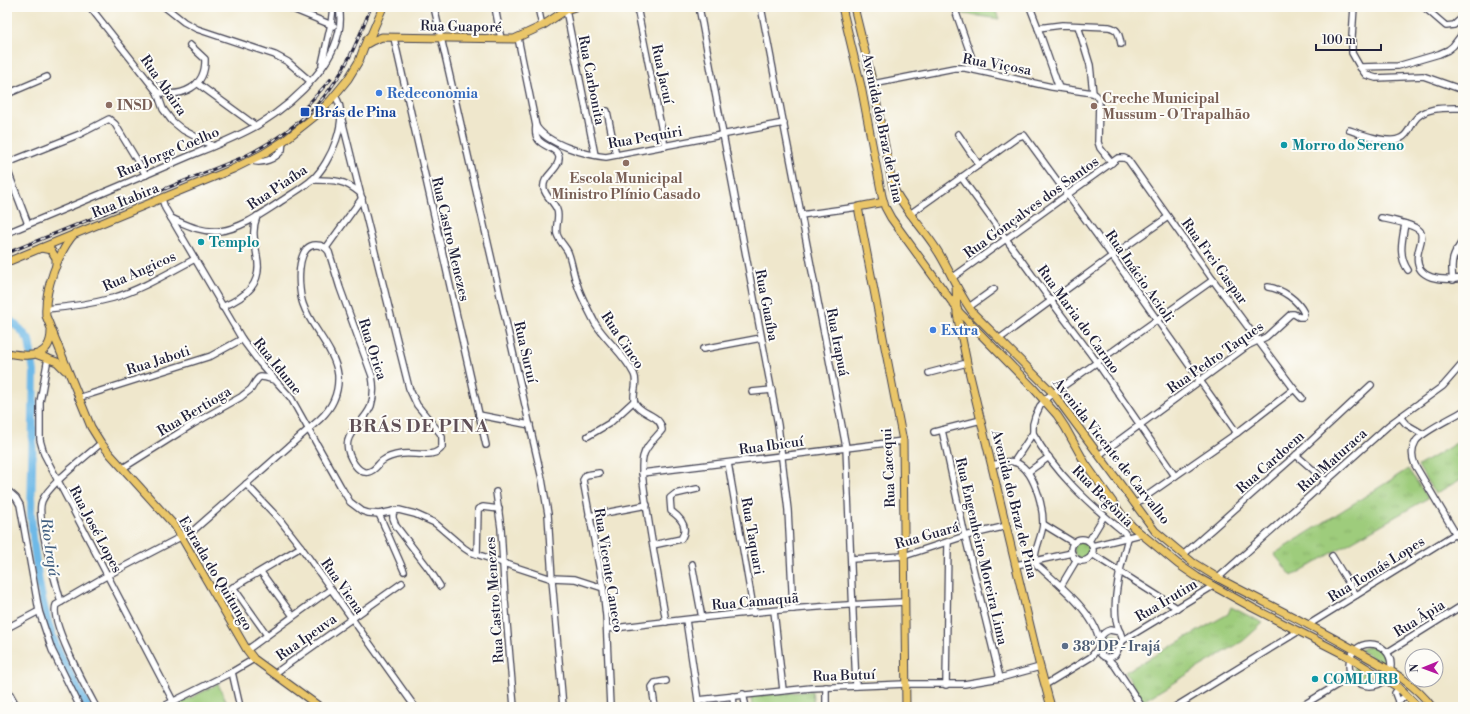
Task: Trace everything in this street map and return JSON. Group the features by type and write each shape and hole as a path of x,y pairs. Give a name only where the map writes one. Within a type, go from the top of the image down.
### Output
{"main road":[{"name":"Rua Itabira","path":"7,262 252,161 283,141 314,117 335,96 354,70 383,7"},
{"name":"Rua Guaporé","path":"365,45 382,37 501,40 518,38 542,26 566,10 575,7"},
{"name":"Avenida do Braz de Pina","path":"842,7 861,86 884,202 891,218 956,307"},
{"name":"Avenida do Braz de Pina","path":"857,7 893,187 901,202 935,247 956,285 956,307 967,364 1040,667 1052,707"},
{"path":"374,28 376,33 382,37"},
{"path":"858,208 884,202"},
{"name":"Rua Cacequi","path":"858,208 903,441 906,707"},
{"name":"Estrada do Quitungo","path":"75,233 65,246 56,266 47,297 46,309 50,329 91,427 101,443 166,515 183,537 247,650 254,659 320,707"},
{"path":"41,248 51,250 56,258 56,266"},
{"name":"Avenida Vicente de Carvalho","path":"956,285 969,306 999,339 1053,393 1155,531 1200,568 1391,670 1413,687 1432,707"},
{"name":"Avenida Vicente de Carvalho","path":"956,307 970,325 1045,400 1065,427 1083,460 1113,503 1127,521 1141,534 1189,572 1350,658 1386,679 1399,688 1418,707"},
{"path":"34,355 43,352 48,344 50,329"},
{"name":"Estrada do Quitungo","path":"7,353 34,355 48,358 61,365 70,376"}],"street":[{"name":"Rua Abaira","path":"90,7 157,92 163,109 172,121 183,130 212,146"},
{"path":"165,7 184,22 197,29 275,55 288,62 310,81"},
{"path":"288,7 340,28"},
{"path":"321,67 331,24 333,7"},
{"name":"Rua Jorge Coelho","path":"7,233 146,175 256,126 287,104 310,81 332,53 340,28 339,7"},
{"name":"Rua Suruí","path":"434,7 536,448 548,514 563,707"},
{"path":"495,7 501,40"},
{"path":"538,7 542,26"},
{"name":"Rua Jacuí","path":"636,7 665,146"},
{"name":"Rua Guaíba","path":"699,7 772,390 788,510 793,609"},
{"name":"Rua Irapuá","path":"761,7 846,447 856,686"},
{"path":"954,7 976,70"},
{"path":"1030,7 1059,88"},
{"path":"1354,7 1351,47 1354,59 1366,75 1370,77 1423,76 1463,90"},
{"path":"1424,7 1446,26 1454,24 1463,18"},
{"path":"1459,7 1463,11"},
{"name":"Rua Carbonita","path":"566,10 595,155"},
{"path":"1038,28 1062,25 1113,28 1118,33 1121,44"},
{"path":"1078,26 1090,66 1093,93 1098,97 1098,145 1112,163"},
{"path":"1360,67 1398,66 1439,54 1453,46 1463,34"},
{"name":"Rua Castro Menezes","path":"394,38 486,445"},
{"path":"518,38 536,126"},
{"path":"157,92 173,94 182,93 197,83 206,68 205,59 190,45"},
{"name":"Rua Viçosa","path":"873,84 954,68 965,68 1059,88 1093,93"},
{"path":"7,94 47,77"},
{"path":"197,83 256,126"},
{"name":"Rua Piaíba","path":"171,218 198,229 220,231 231,229 257,216 312,180 325,164 339,131 341,116 339,103 335,96"},
{"path":"1349,130 1380,139 1397,140 1405,135 1418,116 1424,113 1442,108 1463,108"},
{"path":"607,111 616,155"},
{"name":"Rua Orica","path":"326,248 369,365 374,387 370,407 364,418 354,427 350,434 348,450 351,459 357,467 366,472 375,469 382,461 395,455 403,453 437,452 442,447 442,437 440,432 417,405 409,388 341,116"},
{"path":"7,163 80,134 109,119 112,121 146,175"},
{"name":"Rua Pequiri","path":"536,126 554,142 606,157 784,123"},
{"name":"Rua Cinco","path":"536,126 536,134 538,138 545,146 557,153 558,156 558,161 546,180 544,188 558,210 557,233 568,253 577,285 596,323 604,336 629,366 634,375 636,386 634,401"},
{"path":"910,214 979,165 958,134"},
{"name":"Rua Inácio Acioli","path":"979,165 1022,135 1027,137 1237,433"},
{"name":"Rua Gonçalves dos Santos","path":"952,278 1120,157 1124,158"},
{"name":"Rua Frei Gaspar","path":"1124,158 1128,160 1213,280 1302,398"},
{"path":"7,169 28,224"},
{"name":"Rua Maria do Carmo","path":"961,178 1096,361 1175,476"},
{"path":"96,707 60,632 55,614 55,607 61,602 108,576 183,537 200,525 328,412 333,403 338,385 336,365 303,304 300,291 300,264 306,249 310,246 316,245 326,248 361,196 352,186 344,182 334,180 312,180"},
{"name":"Rua Idume","path":"162,199 165,208 242,339 291,398 350,502 362,511 368,513 379,514 399,510 415,514 435,523 464,548 477,554"},
{"path":"801,215 858,208"},
{"path":"222,306 242,297 250,290 255,282 258,274 259,263 253,236 257,216"},
{"path":"999,339 1168,217"},
{"path":"1381,218 1405,224 1420,232 1421,242 1417,256 1420,269 1425,274 1443,280 1463,278"},
{"path":"1405,224 1402,237 1402,257 1404,265 1408,270"},
{"path":"1453,280 1452,262 1456,250 1463,240"},
{"path":"1456,250 1463,262"},
{"name":"Rua Angicos","path":"46,309 81,305 114,297 147,284 195,259"},
{"path":"1014,462 1033,433 1035,417 1045,400 1096,361 1213,280"},
{"name":"Rua Pedro Taques","path":"1099,455 1247,346 1266,337 1291,314 1300,317 1304,315 1302,308 1287,295 1279,290 1268,287"},
{"path":"969,306 994,289"},
{"path":"702,349 761,338"},
{"name":"Rua Jaboti","path":"78,398 211,356 242,339"},
{"name":"Rua José Lopes","path":"48,358 41,396 40,440 44,454 173,701"},
{"name":"Rua Maturaca","path":"1218,578 1400,417 1443,386 1463,363"},
{"path":"929,373 967,364"},
{"name":"Rua Bertioga","path":"123,468 193,424 241,397 248,392 255,380 263,377 275,380"},
{"name":"Rua Cardoem","path":"1183,554 1296,455 1371,385"},
{"path":"1134,504 1237,433 1294,389"},
{"path":"752,392 772,390"},
{"path":"588,436 610,422 634,401 638,408 657,419 662,426 662,430 651,441 646,449 643,458 642,473 666,622"},
{"path":"1463,411 1423,434 1416,441 1412,453 1415,466 1463,546"},
{"path":"479,416 530,425"},
{"path":"1400,417 1406,424 1423,434"},
{"path":"934,432 981,420"},
{"name":"Rua Engenheiro Moreira Lima","path":"942,430 965,536 1000,678"},
{"name":"Rua Begônia","path":"1033,433 1049,457 1081,496 1124,532 1128,538"},
{"name":"Rua Ibicuí","path":"642,473 903,441"},
{"path":"61,602 48,556 40,512 41,502 58,482 101,443"},
{"path":"1296,455 1326,481"},
{"path":"1028,472 1049,457"},
{"path":"992,465 1014,462 1028,472 1040,500 1043,524 1035,561 1037,565 1061,586 1082,609 1095,627 1099,640 1099,652 1117,670 1142,707"},
{"name":"Rua Taquari","path":"728,463 754,613"},
{"name":"Rua Vicente Caneco","path":"599,473 586,475 583,480 603,588 608,629 610,707"},
{"name":"Rua Viena","path":"246,484 280,520 301,547 415,707"},
{"path":"653,544 681,539 683,535 684,523 681,518 671,511 670,498 675,494 697,489"},
{"path":"7,490 16,498 20,505 39,611 52,650 80,707"},
{"name":"Rua Castro Menezes","path":"496,492 499,509 514,707"},
{"path":"589,516 647,505"},
{"path":"499,509 483,507 478,508 477,554 552,579 575,580 603,588"},
{"path":"392,511 396,526 440,586"},
{"path":"379,514 404,571"},
{"path":"1104,516 1090,544 1092,554 1177,608"},
{"path":"1043,524 1074,543"},
{"name":"Rua Guará","path":"851,559 904,556 965,536 1007,526"},
{"name":"Rua Tomás Lopes","path":"1308,625 1463,529"},
{"path":"1092,554 1086,560 1077,559 1072,553 1071,549 1074,543 1081,539 1090,544 1128,538 1141,534"},
{"path":"1091,657 1114,656 1122,642 1121,633 1118,627 1116,594 1119,571 1128,538"},
{"path":"946,685 948,542"},
{"path":"217,597 301,547"},
{"path":"1016,565 1072,553"},
{"path":"1332,556 1356,595"},
{"path":"1061,586 1077,559"},
{"path":"692,564 702,618"},
{"path":"261,572 294,616"},
{"name":"Rua Ipeuva","path":"274,674 402,583"},
{"name":"Rua Irutim","path":"1122,642 1131,635 1213,586"},
{"path":"233,587 267,635"},
{"path":"247,650 331,589"},
{"name":"Rua Camaquã","path":"608,629 793,609 853,604 904,602"},
{"name":"Rua Ápia","path":"1388,652 1463,605"},
{"path":"7,628 39,611"},
{"path":"774,611 784,690"},
{"path":"1099,640 1102,634 1115,625 1117,618"},
{"path":"686,620 698,707"},
{"path":"1095,627 1101,631 1121,633"},
{"path":"1175,707 1299,631"},
{"name":"Rua Irutim","path":"1121,633 1125,636 1131,635"},
{"path":"1369,643 1380,645 1388,652 1391,658 1391,670 1386,679 1376,685 1371,686 1360,684 1352,676 1350,670 1350,658 1359,647 1369,643"},
{"path":"1045,685 1091,657 1099,647"},
{"path":"1117,652 1117,670"},
{"path":"163,707 232,672 254,659"},
{"name":"Rua Butuí","path":"698,700 743,694 826,687 905,684 946,685 968,683 1000,678 1040,667"},
{"path":"232,672 240,707"},
{"path":"1300,707 1352,676"},
{"path":"655,707 652,687 655,684 666,681"},
{"path":"826,687 826,707"},
{"path":"7,688 17,707"},
{"path":"1399,688 1395,692 1398,701 1403,698"},
{"path":"743,694 746,707"},
{"path":"733,696 734,707"}],"green space":[{"path":"957,7 994,7 999,19 959,13"},
{"path":"1463,439 1463,478 1435,494 1418,466"},
{"path":"1408,469 1428,498 1292,576 1274,554"},
{"path":"1079,542 1085,542 1090,547 1088,556 1085,558 1079,558 1074,553 1074,547"},
{"path":"1231,607 1263,623 1243,641 1143,701 1125,672 1228,614"},
{"path":"1112,633 1117,634 1119,638 1113,652 1109,655 1103,652 1102,646 1105,638"},
{"path":"1368,646 1377,648 1384,652 1389,668 1360,650"},
{"path":"1353,661 1381,679 1365,681 1361,679 1355,673"},
{"path":"218,684 229,707 173,707"},
{"path":"812,691 814,707 752,707 751,696"}],"waterway":[{"name":"Rio Irajá","path":"7,318 20,329 29,340 34,372 31,514 40,591 52,635 68,672 88,707"}],"railway":[{"path":"7,253 241,158 266,145 290,129 321,100 336,80 348,60 371,7"},
{"path":"302,111 331,79"}],"place":[{"name":"Redeconomia","path":"379,93"},
{"name":"INSD","path":"109,105"},
{"name":"Creche Municipal Mussum - O Trapalhão","path":"1094,106"},
{"name":"Brás de Pina","path":"305,112"},
{"name":"Morro do Sereno","path":"1284,145"},
{"name":"Escola Municipal Ministro Plínio Casado","path":"626,163"},
{"name":"Templo","path":"201,242"},
{"name":"Extra","path":"933,330"},
{"name":"38º DP - Irajá","path":"1065,646"},
{"name":"COMLURB","path":"1315,679"}],"district":[{"name":"BRÁS DE PINA","path":"419,426"}]}
